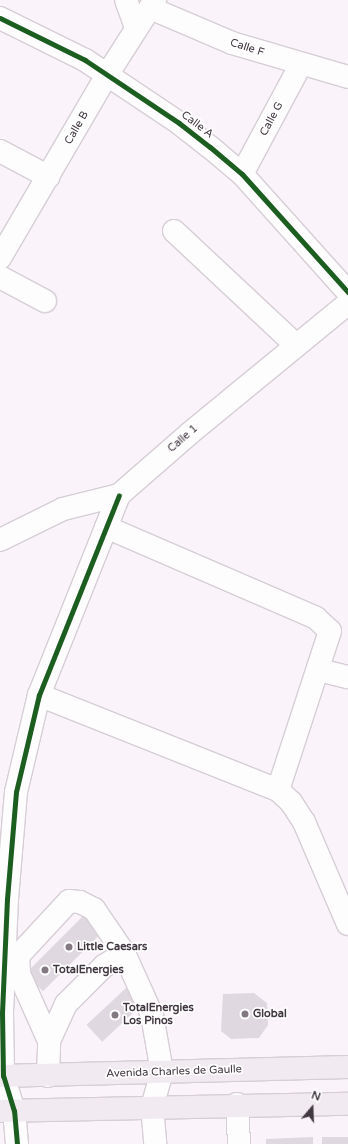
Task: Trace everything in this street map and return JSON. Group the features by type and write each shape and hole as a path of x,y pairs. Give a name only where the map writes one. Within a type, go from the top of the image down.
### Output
{"main road":[{"name":"Avenida Charles de Gaulle","path":"2,1076 348,1067"},
{"path":"7,1111 236,1104 348,1104"}],"street":[{"path":"126,0 136,27"},
{"name":"Calle B","path":"0,258 49,177 107,75 136,27 153,4"},
{"name":"Calle F","path":"153,4 232,43 348,77"},
{"name":"Calle A","path":"0,18 84,60 179,123 242,174 348,292"},
{"name":"Calle G","path":"242,174 301,64"},
{"path":"0,151 49,177"},
{"path":"174,231 296,345"},
{"path":"0,277 45,302"},
{"name":"Calle 1","path":"0,540 63,509 119,495 296,345 348,303"},
{"path":"17,1144 7,1111 2,1076 2,1013 7,907 16,792 39,695 119,495"},
{"path":"106,527 316,618 330,631 319,670 278,790"},
{"path":"319,670 348,676"},
{"path":"39,695 278,790 291,802 304,822 348,924"},
{"path":"49,1041 19,974 18,956 69,901 80,902 94,909 124,953 152,1014 162,1072 152,1106 156,1144"},
{"path":"48,1076 49,1041 66,1004 104,966 124,953"},
{"path":"236,1104 239,1144"}],"building":[{"path":"84,915 102,933 43,991 25,974"},
{"name":"TotalEnergies Los Pinos","path":"126,988 142,1005 102,1042 87,1025"},
{"name":"Global","path":"254,993 267,1003 268,1025 259,1038 231,1039 221,1031 223,994"},
{"path":"313,1137 313,1144 266,1144 266,1139"},
{"path":"322,1137 348,1137 348,1144 322,1144"}],"cycle path":[{"path":"0,18 85,60 179,123 210,147 242,174 348,292"},
{"path":"17,1144 14,1111 3,1076 2,1013 7,899 16,792 39,695 119,495"}],"place":[{"name":"Little Caesars","path":"69,947"},
{"name":"TotalEnergies","path":"45,970"},
{"name":"Global","path":"245,1014"},
{"name":"TotalEnergies Los Pinos","path":"115,1015"}]}
